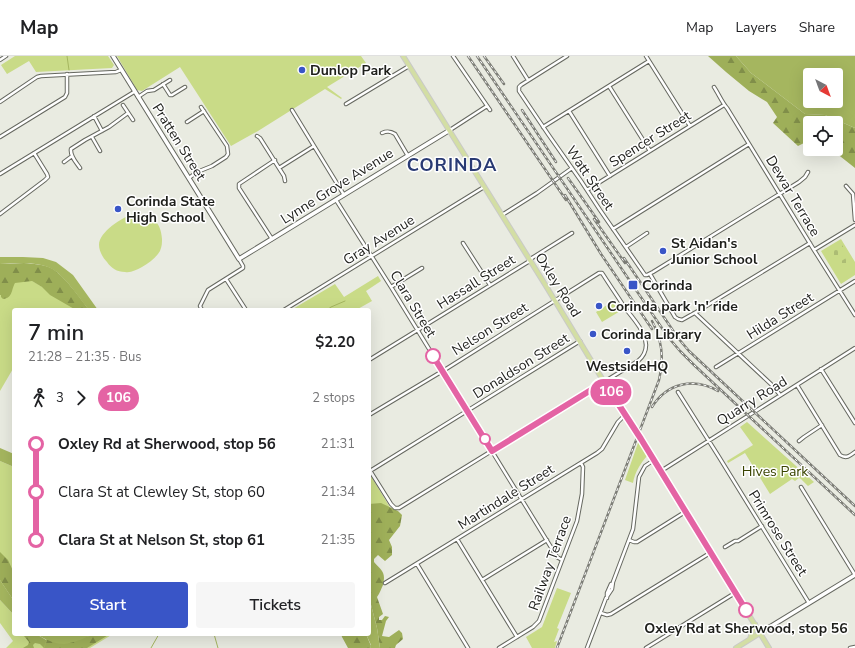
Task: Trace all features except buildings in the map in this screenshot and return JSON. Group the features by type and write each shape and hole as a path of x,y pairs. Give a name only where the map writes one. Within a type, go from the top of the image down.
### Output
{"main road":[{"name":"Oxley Road","path":"403,56 769,648"},
{"path":"750,640 755,624"},
{"path":"736,648 760,633"}],"street":[{"path":"0,60 6,56"},
{"name":"Pratten Street","path":"112,56 239,259"},
{"path":"453,56 490,110"},
{"path":"513,56 528,80 567,56"},
{"path":"646,56 690,126"},
{"path":"543,127 649,61"},
{"path":"346,104 409,66"},
{"path":"0,102 37,77 116,72 121,70"},
{"path":"0,137 65,97 67,93 67,74"},
{"path":"138,97 147,91 154,90 170,80"},
{"name":"Watt Street","path":"528,80 520,86 520,91 644,274 650,274"},
{"path":"163,84 170,95 185,87"},
{"path":"609,86 650,151"},
{"name":"Dewar Terrace","path":"714,87 855,315"},
{"path":"0,174 134,92"},
{"path":"123,105 132,120"},
{"name":"Spencer Street","path":"587,190 724,105"},
{"name":"Lynne Grove Avenue","path":"239,259 487,106"},
{"path":"188,178 226,158 228,154 227,146 202,107"},
{"path":"292,110 344,195"},
{"path":"187,122 204,111"},
{"path":"569,111 610,176"},
{"path":"80,168 70,152 71,149 114,124 128,113"},
{"path":"94,116 102,131"},
{"path":"382,133 387,131 395,134 408,156"},
{"path":"257,136 260,138 285,180"},
{"path":"92,137 100,151"},
{"path":"613,229 749,144"},
{"path":"279,168 314,146"},
{"path":"0,214 48,177 34,153"},
{"path":"64,162 72,156"},
{"path":"272,239 239,188 242,182 274,160"},
{"path":"502,215 537,193 572,168"},
{"path":"808,172 803,179 780,194 650,274 676,318 682,320 810,243"},
{"path":"846,186 853,194 855,220"},
{"name":"Gray Avenue","path":"287,308 485,187"},
{"name":"Clara Street","path":"336,200 557,557 562,560"},
{"path":"814,250 855,225"},
{"name":"Hassall Street","path":"371,359 572,233"},
{"path":"626,247 647,233"},
{"path":"463,243 490,285"},
{"path":"201,308 201,303 208,290 242,268 243,266 239,259"},
{"path":"391,287 422,268"},
{"name":"Nelson Street","path":"371,414 600,273 604,276 642,332 646,345 641,359 604,382"},
{"path":"226,279 245,308"},
{"name":"Hilda Street","path":"716,367 855,281"},
{"path":"695,313 773,386 780,395"},
{"name":"Donaldson Street","path":"371,469 468,412 580,341"},
{"name":"Quarry Road","path":"660,471 855,348"},
{"path":"821,369 855,423"},
{"path":"371,472 391,504 395,508 399,508 604,382"},
{"path":"797,385 840,453 844,457 848,457 855,452"},
{"name":"Primrose Street","path":"678,392 809,603"},
{"name":"Martindale Street","path":"385,583 601,450 618,422 625,415"},
{"path":"799,441 804,436 822,425"},
{"path":"588,648 607,592 613,582 633,529 639,476 645,466 654,460"},
{"name":"Railway Terrace","path":"499,648 538,623 577,521 582,498 583,467 581,463"},
{"path":"760,633 855,575 801,487"},
{"path":"629,540 637,542 685,512"},
{"path":"726,547 762,526"},
{"path":"457,539 517,637"},
{"path":"482,580 547,540"},
{"path":"601,613 607,615 611,614 710,553"},
{"path":"417,564 468,648"},
{"path":"646,648 735,593"},
{"path":"850,648 855,647"}],"green space":[{"path":"15,56 108,56 114,65 112,68 36,72 29,61 7,74 1,65"},
{"name":"Dunlop Park","path":"117,56 361,56 366,63 327,87 342,98 341,99 325,89 231,146 180,67 142,91 137,90"},
{"path":"708,56 736,56 751,73 805,114 827,116 803,116 803,144 798,146 773,123 777,117 767,102 749,91"},
{"path":"843,123 855,128 855,168 840,156 843,156"},
{"path":"134,214 145,215 157,223 161,233 161,248 150,262 142,267 134,271 122,272 110,266 100,252 100,240 112,226 123,218"},
{"path":"841,239 855,262 855,275 841,284 821,251"},
{"path":"842,245 852,262 846,266 842,266 840,262 846,258 844,255 839,257 835,256 831,251"},
{"path":"0,264 38,264 51,268 72,287 88,308 73,308 50,295 42,287 32,281 15,283 9,297 3,299 0,295"},
{"path":"9,267 78,308 12,308 12,370 0,391 0,268"},
{"path":"378,276 381,281 366,291 372,301 360,308 294,308 335,284 344,297"},
{"path":"615,300 622,310 602,322 596,312"},
{"name":"Hives Park","path":"747,422 814,482 808,486 799,478 795,481 792,479 770,494 745,453 728,463 727,461 753,445 740,427"},
{"path":"639,440 647,456 638,468 633,483 625,480"},
{"path":"0,461 12,466 12,598 0,580"},
{"path":"371,476 394,514 371,529"},
{"path":"381,503 398,511 402,515 400,526 389,540 392,547 392,555 385,561 378,555 374,559 374,562 384,574 383,585 377,597 383,614 379,617 379,620 382,620 385,616 389,617 386,621 382,636 389,637 399,630 402,633 403,639 396,645 395,648 380,648 371,605 371,504"},
{"path":"0,552 8,560 12,569 12,598 0,580"},
{"path":"557,588 571,593 557,628 559,629 554,642 557,641 555,648 532,648 526,637 542,627"},
{"path":"0,600 12,613 12,636 39,636 46,640 90,636 110,636 90,648 6,648 13,641 0,623"},
{"path":"24,636 39,636 46,640 107,636 87,648 44,648 40,644 35,643 33,645 34,648 23,648 28,645 29,642"},
{"path":"367,636 371,646 370,648 348,648 342,637"}],"shaded area":[{"path":"736,56 855,56 855,128 843,123 843,116 805,114 751,73"},
{"path":"0,257 43,258 56,262 73,275 97,308 87,308 62,276 46,266 20,263 0,264"},
{"path":"0,448 12,453 12,466 0,461"},
{"path":"0,580 12,598 12,613 0,600"},
{"path":"371,605 380,648 370,648 371,645 367,636 371,636"},
{"path":"40,636 88,636 63,644"}],"waterway":[{"path":"67,56 69,70"},
{"path":"330,308 345,301"},
{"path":"151,648 158,636"},
{"path":"215,636 218,648"},
{"path":"44,648 47,639"}],"railway":[{"path":"468,56 566,200"},
{"path":"477,56 668,337 694,365 855,515"},
{"path":"484,56 504,84"},
{"path":"522,110 556,162"},
{"path":"568,178 599,222"},
{"path":"565,195 601,254 652,329"},
{"path":"594,219 625,263"},
{"path":"624,258 678,338 689,351 855,506"},
{"path":"557,648 659,380 662,357 660,342 652,321"},
{"path":"652,407 665,392 682,385 700,384 718,391"}],"bus line":[{"name":"106","path":"433,356 492,451 604,382 641,439 746,610"}],"place":[{"name":"Dunlop Park","path":"302,70"},
{"name":"Corinda State High School","path":"118,209"},
{"name":"St Aidan's Junior School","path":"663,251"},
{"name":"Corinda","path":"633,285"},
{"name":"Corinda park 'n' ride","path":"599,306"},
{"name":"Corinda Library","path":"593,334"},
{"name":"WestsideHQ","path":"627,351"},
{"name":"Oxley Rd at Sherwood, stop 56","path":"746,610"}],"district":[{"name":"CORINDA","path":"452,165"}]}
